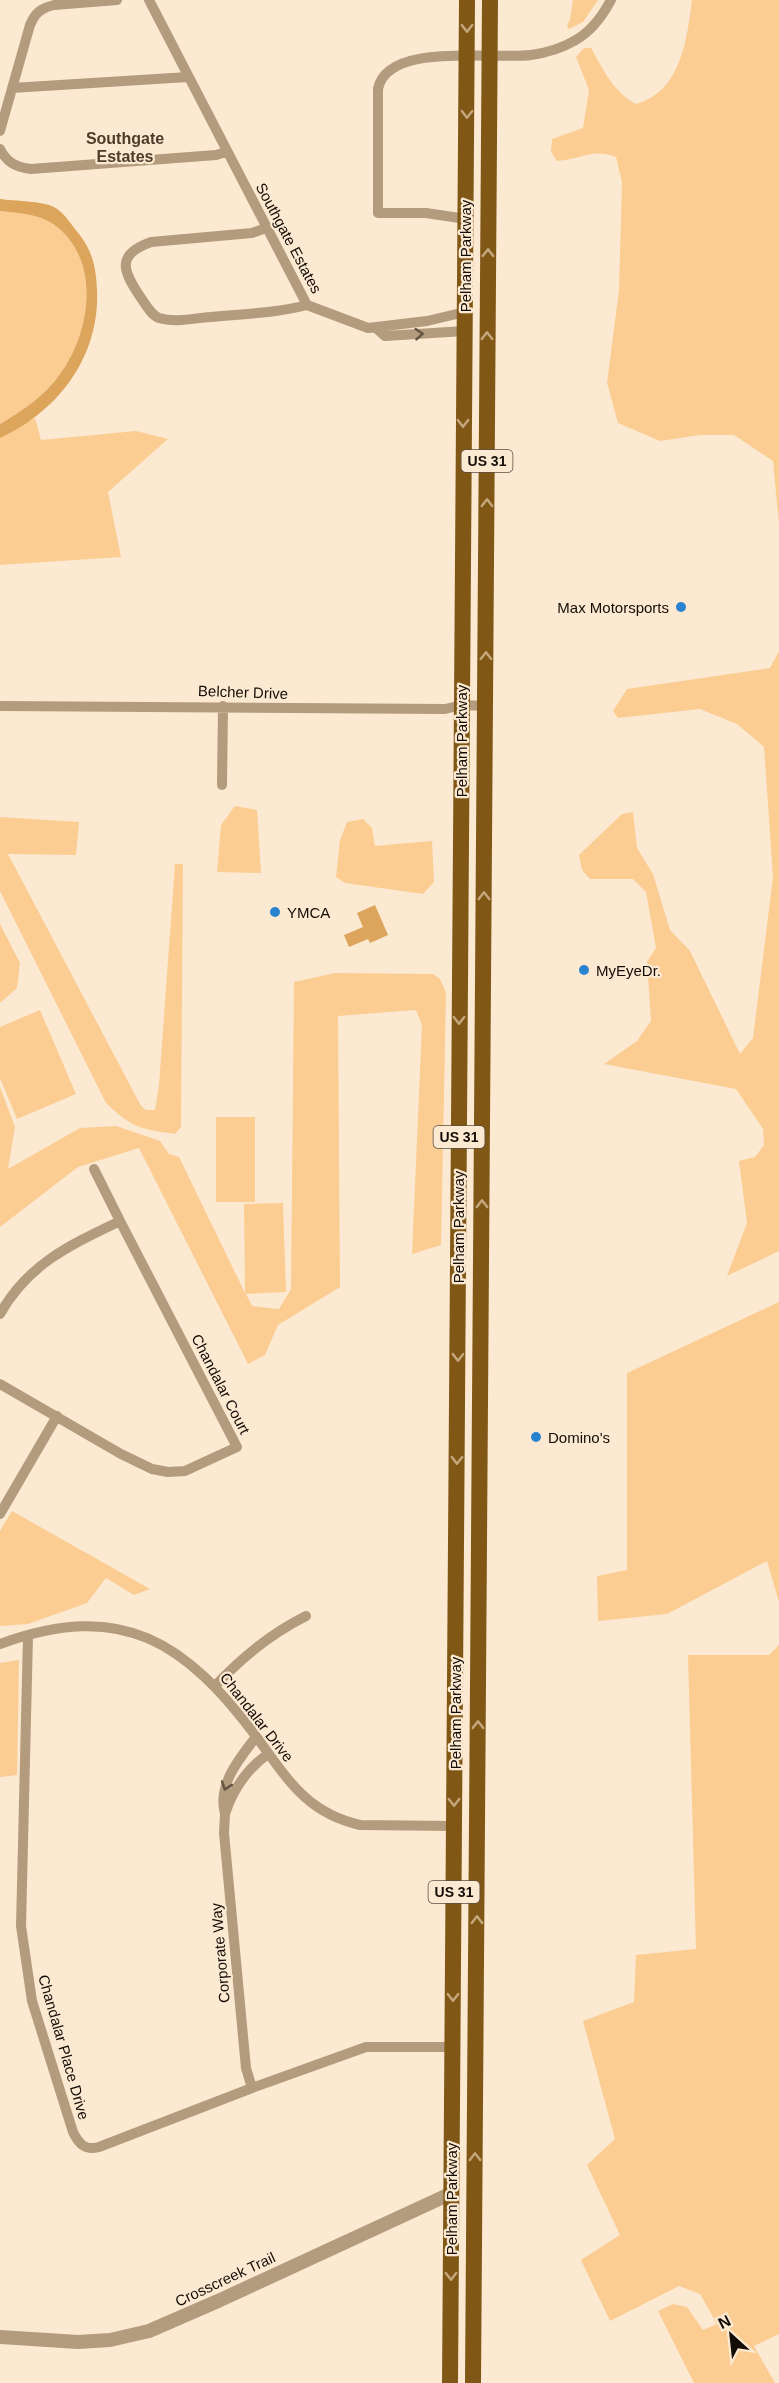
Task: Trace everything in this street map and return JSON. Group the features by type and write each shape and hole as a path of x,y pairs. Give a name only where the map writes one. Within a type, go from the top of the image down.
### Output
{"main road":[{"name":"Pelham Parkway","path":"450,2383 467,0"},
{"name":"Pelham Parkway","path":"473,2383 490,0"},
{"path":"465,312 487,312"},
{"path":"463,561 487,561"},
{"path":"463,629 486,630"},
{"path":"462,757 485,759"},
{"path":"460,962 484,954"},
{"path":"459,1263 482,1262"},
{"path":"457,1401 480,1401"},
{"path":"456,1530 480,1529"},
{"path":"455,1768 478,1766"},
{"path":"454,1827 478,1826"},
{"path":"453,2056 476,2067"},
{"path":"452,2193 475,2188"}],"street":[{"path":"0,131 30,25 40,10 54,5 117,0"},
{"name":"Southgate Estates","path":"148,0 307,305 368,328 427,321 465,312"},
{"path":"465,219 426,213 378,213 378,89 381,79 386,72 401,63 467,56 531,55 573,42 597,23 611,0"},
{"path":"12,88 188,77"},
{"path":"0,149 10,163 31,169 216,155 226,152"},
{"path":"266,228 252,233 151,242 138,247 129,254 126,259 126,274 149,310 160,318 180,320 287,311 307,305"},
{"name":"Southgate Estates","path":"376,328 385,336 465,332"},
{"name":"Belcher Drive","path":"0,706 445,709 462,705 486,706"},
{"path":"222,785 223,706"},
{"name":"Chandalar Court","path":"0,1384 121,1455 160,1471 185,1471 237,1448 94,1169"},
{"path":"0,1314 19,1286 45,1261 120,1221"},
{"path":"0,1514 57,1416"},
{"path":"215,1686 268,1637 306,1616"},
{"name":"Chandalar Drive","path":"0,1644 72,1627 103,1628 134,1634 172,1650 196,1668 215,1686 293,1786 310,1803 330,1816 345,1822 389,1826 454,1827"},
{"name":"Chandalar Place Drive","path":"28,1636 21,1926 32,2001 76,2138 83,2147 99,2148 252,2088 366,2047 453,2056"},
{"name":"Corporate Way","path":"252,2088 246,2068 222,1797 226,1781 256,1737"},
{"name":"Corporate Way","path":"225,1814 240,1782 250,1768 268,1754"},
{"name":"Crosscreek Trail","path":"0,2337 78,2342 110,2340 143,2333 219,2301 452,2193"}],"shaded area":[{"path":"573,0 598,0 583,22 569,29 567,26"},
{"path":"692,0 779,0 779,525 773,461 734,435 700,435 660,441 618,423 607,383 619,290 622,182 616,157 593,154 557,161 551,152 552,139 583,128 589,90 576,57 584,48 591,48 621,94 636,104 651,98 663,88 679,62 684,47"},
{"path":"0,199 43,204 54,207 62,213 88,247 95,267 97,290 96,314 91,337 72,379 40,413 21,427 0,438 0,424 40,396 60,374 71,357 79,338 86,296 85,275 79,256 69,238 53,224 41,218 0,211"},
{"path":"0,211 41,218 53,224 69,238 79,256 85,275 86,296 79,338 60,374 40,396 0,424"},
{"path":"35,418 41,440 136,431 168,439 108,492 121,557 0,565 0,438"},
{"path":"779,651 779,1251 727,1276 747,1223 739,1161 755,1157 764,1145 763,1129 736,1089 604,1064 637,1041 651,1021 647,962 656,948 646,892 633,879 590,879 582,870 579,855 622,814 633,812 637,848 653,874 670,930 690,951 740,1054 753,1038 773,877 764,747 737,724 700,709 618,718 613,711 627,689 770,668"},
{"path":"235,806 257,810 261,873 217,872 221,825"},
{"path":"0,817 79,822 76,855 8,854 141,1106 146,1110 155,1110 159,1085 175,864 183,864 181,1127 175,1134 138,1126 123,1118 106,1103 0,891"},
{"path":"363,819 372,828 375,846 432,841 434,882 423,894 345,883 336,877 340,840 347,822"},
{"path":"375,905 388,935 370,943 368,939 349,947 344,935 363,927 357,913"},
{"path":"0,924 20,963 17,988 0,1003"},
{"path":"335,973 433,974 440,979 446,993 441,1245 412,1254 422,1025 416,1010 338,1016 340,1287 278,1325 265,1355 248,1364 139,1148 78,1167 0,1227 0,1087 15,1127 8,1169 80,1128 116,1126 160,1141 169,1154 179,1157 245,1293 244,1204 283,1203 286,1292 246,1294 252,1306 279,1309 291,1289 294,982"},
{"path":"40,1010 76,1094 17,1119 0,1078 0,1027"},
{"path":"216,1117 255,1117 255,1202 216,1202"},
{"path":"779,1302 779,1602 767,1561 667,1614 598,1621 597,1576 627,1570 627,1373"},
{"path":"12,1511 150,1589 134,1595 106,1578 87,1603 28,1624 0,1626 0,1531"},
{"path":"779,1645 779,2334 754,2346 775,2383 694,2383 658,2311 673,2304 687,2307 703,2330 717,2324 700,2294 679,2286 610,2321 581,2260 620,2235 587,2165 615,2139 583,2021 634,2002 636,1955 696,1949 688,1655 769,1655"},
{"path":"19,1660 17,1775 0,1777 0,1663"}],"place":[{"name":"Max Motorsports","path":"681,607"},
{"name":"YMCA","path":"275,912"},
{"name":"MyEyeDr.","path":"584,970"},
{"name":"Domino's","path":"536,1437"}],"district":[{"name":"Southgate Estates","path":"125,147"}]}
